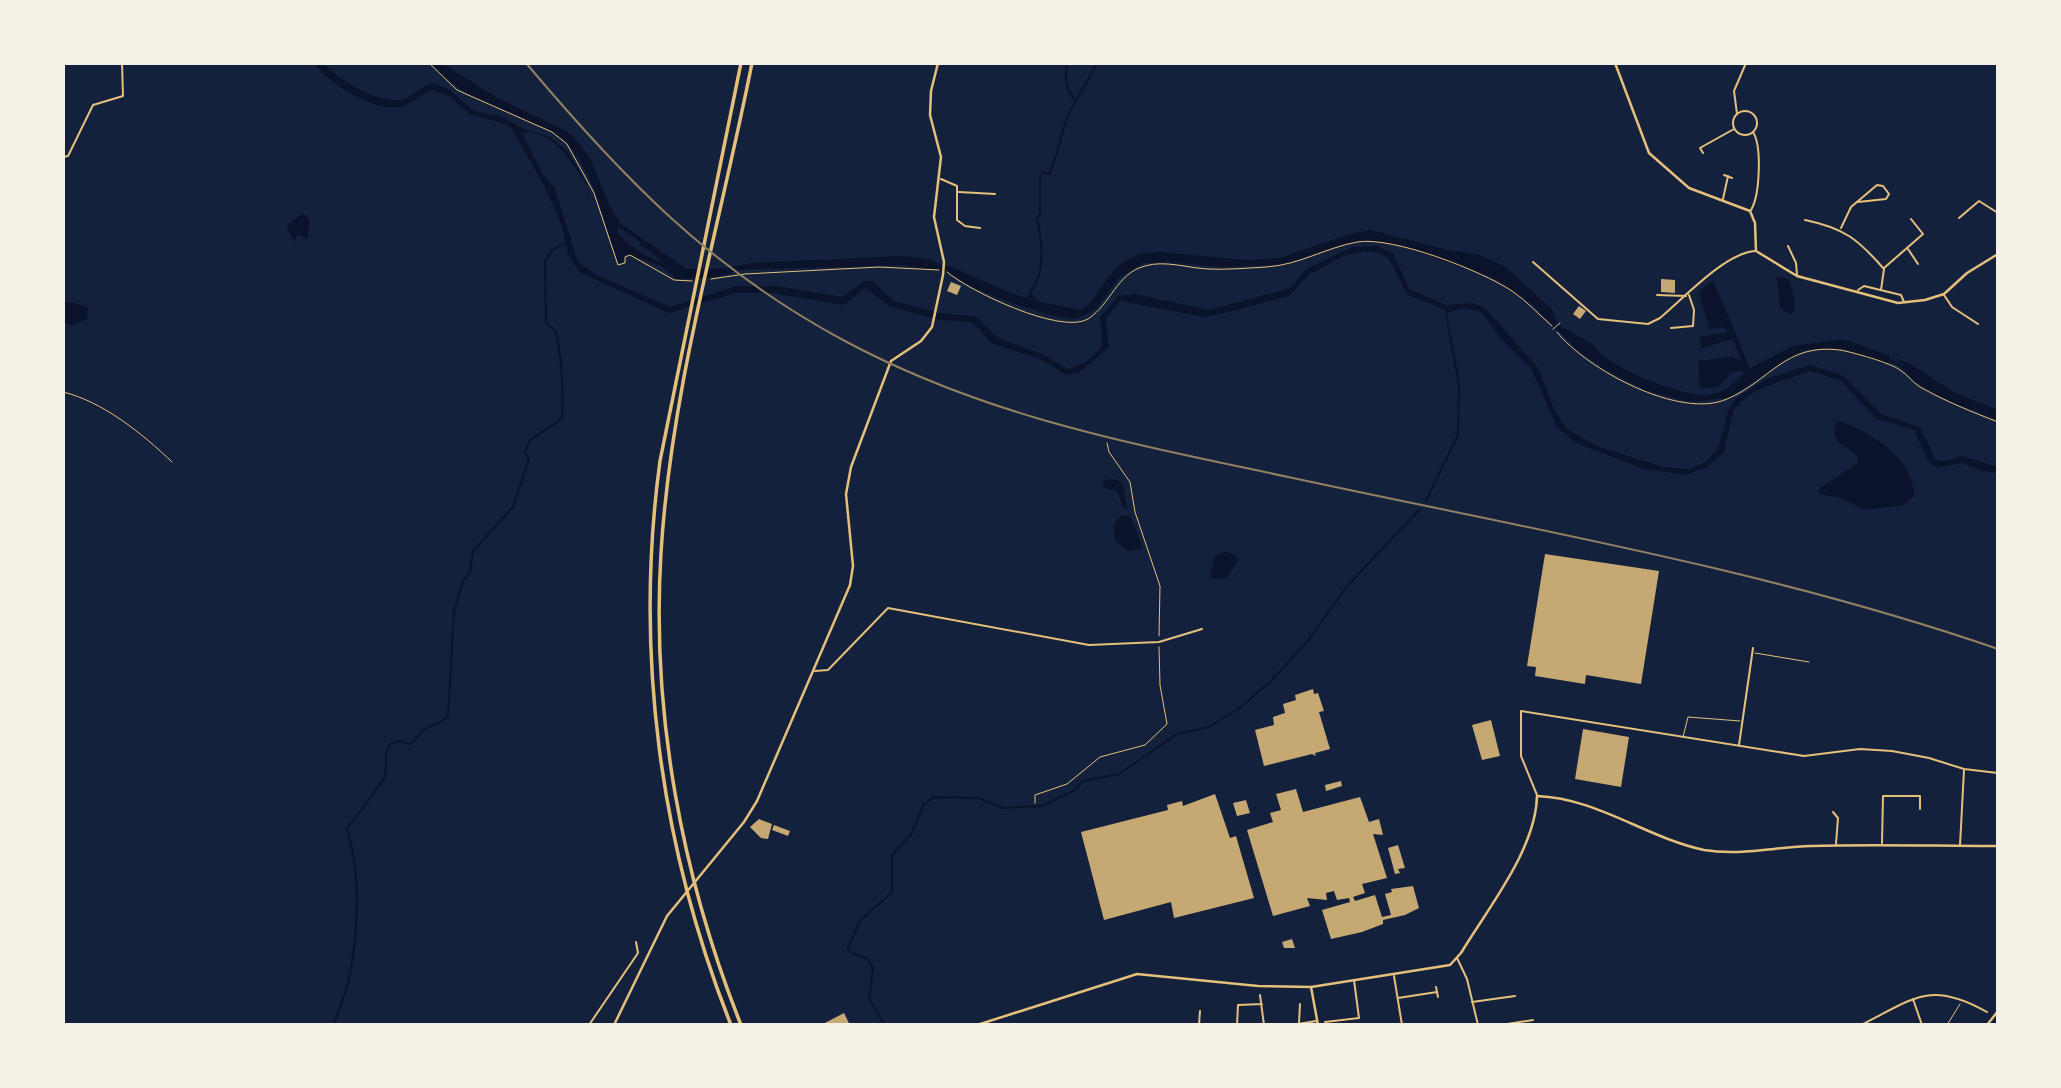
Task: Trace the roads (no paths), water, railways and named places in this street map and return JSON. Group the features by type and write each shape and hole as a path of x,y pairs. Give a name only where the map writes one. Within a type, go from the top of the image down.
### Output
{"highway":[{"path":"731,1025 683,879 659,757 652,684 650,610 653,513 678,365 741,63"},
{"path":"741,1025 716,958 692,875 669,756 660,612 661,553 668,485 687,367 752,63"}],"main road":[{"path":"614,1025 667,916 737,832 757,801 814,671 852,573 846,494 849,474 891,361 925,338 937,309 944,267 934,217 941,179 940,152 930,115 931,91 938,63"},
{"path":"1615,63 1649,153 1689,188 1750,211 1755,223 1756,251 1797,276 1858,291 1889,302 1904,303 1944,294 1967,273 1997,255"},
{"path":"977,1025 1137,974 1258,986 1311,987 1443,968 1457,958 1528,842 1536,817 1537,796 1567,799 1680,844 1707,850 1735,852 1836,845 1998,846"},
{"path":"1311,987 1318,1023"},
{"path":"1987,1025 1998,1011"}],"street":[{"path":"63,157 68,156 93,105 124,96 122,63"},
{"path":"1737,114 1734,92 1746,63"},
{"path":"1734,129 1733,119 1737,114 1747,111 1754,114 1757,121 1753,132 1757,140 1759,170 1754,204 1750,211"},
{"path":"1734,129 1743,135 1753,132"},
{"path":"1703,153 1700,148 1734,129"},
{"path":"1722,201 1726,176 1732,177"},
{"path":"941,179 952,182 958,192 957,220 965,226 980,228"},
{"path":"1841,229 1849,211 1858,202 1879,185 1889,194 1886,199 1858,202"},
{"path":"958,192 995,194"},
{"path":"1959,218 1979,201 1998,213"},
{"path":"1881,290 1884,269 1923,234 1911,219"},
{"path":"1805,220 1841,229 1869,252 1884,269"},
{"path":"1997,255 1998,227"},
{"path":"1788,246 1797,263 1797,276"},
{"path":"1907,248 1918,264"},
{"path":"1533,262 1601,320 1653,323 1742,253 1756,251"},
{"path":"1858,291 1863,285 1902,296 1904,303"},
{"path":"1944,294 1952,307 1977,322"},
{"path":"1657,295 1688,295"},
{"path":"1671,328 1693,326 1694,310 1688,295"},
{"path":"814,671 828,670 888,608 1088,645 1159,642 1202,629"},
{"path":"1738,746 1753,648"},
{"path":"1537,796 1521,756 1521,711 1814,756 1877,749 1998,774"},
{"path":"1960,846 1964,769"},
{"path":"1882,845 1882,796 1920,796 1920,809"},
{"path":"1833,812 1838,818 1836,845"},
{"path":"589,1025 639,953 636,942"},
{"path":"1457,958 1467,979 1478,1025"},
{"path":"1394,975 1402,1025"},
{"path":"1354,979 1360,1023"},
{"path":"1436,987 1438,997"},
{"path":"1397,998 1437,992"},
{"path":"1861,1025 1913,999 1932,993 1963,999 1987,1012"},
{"path":"1260,995 1264,1025"},
{"path":"1471,1003 1515,996"},
{"path":"1913,999 1922,1025"},
{"path":"1237,1025 1238,1005 1262,1004"},
{"path":"1300,1004 1300,1023"},
{"path":"1199,1025 1200,1011"},
{"path":"1299,1011 1306,1011"},
{"path":"1332,1017 1333,1021"},
{"path":"1325,1022 1359,1017"},
{"path":"1876,1017 1879,1025"},
{"path":"1501,1025 1533,1020"},
{"path":"1292,1025 1318,1023"}],"lane":[{"path":"1553,329 1560,323"},
{"path":"1753,653 1809,662"},
{"path":"1683,737 1688,717 1742,722"}],"water":[{"path":"314,63 323,63 362,91 386,99 406,98 435,83 450,90 474,111 501,116 519,127 550,137 568,152 586,182 588,198 585,183 560,148 542,135 522,133 543,175 555,189 578,262 596,275 670,307 737,286 777,286 842,297 864,281 872,281 894,301 938,313 976,316 998,338 1042,354 1068,369 1084,363 1098,351 1102,338 1100,317 1118,296 1135,294 1209,310 1290,288 1305,270 1352,247 1377,246 1393,253 1409,289 1446,305 1473,303 1486,309 1538,368 1554,409 1566,428 1596,446 1663,467 1688,469 1706,462 1719,446 1728,411 1737,398 1766,379 1810,365 1842,375 1881,414 1920,427 1936,460 1945,461 1962,456 1998,467 1998,473 1982,471 1963,463 1936,468 1928,461 1914,430 1877,419 1840,380 1810,371 1759,389 1740,402 1733,412 1724,452 1707,467 1686,475 1644,469 1576,443 1557,427 1531,368 1502,340 1482,312 1465,308 1446,313 1446,310 1408,295 1389,259 1379,253 1364,251 1343,256 1310,274 1289,296 1225,313 1204,317 1120,301 1106,319 1109,347 1079,373 1067,375 1040,359 993,344 972,322 939,320 889,306 865,287 844,305 773,293 735,293 669,313 579,272 568,255 562,226 545,187 511,128 500,122 470,115 451,97 433,90 404,106 377,105 340,87"},
{"path":"431,63 442,63 496,97 570,133 589,156 610,206 621,224 687,269 902,256 932,259 942,266 951,267 1013,294 1027,298 1030,292 1040,302 1080,310 1089,304 1116,267 1139,254 1159,252 1246,260 1280,258 1350,234 1371,230 1448,250 1477,254 1504,266 1552,309 1558,325 1594,345 1613,363 1682,392 1709,395 1720,392 1745,371 1732,372 1719,387 1700,389 1698,361 1731,357 1741,360 1733,339 1701,348 1699,337 1728,332 1724,327 1709,329 1699,292 1713,280 1750,368 1793,346 1844,339 1890,356 1890,359 1912,368 1891,357 1909,363 1953,392 1998,410 1998,420 1927,389 1913,380 1899,365 1882,363 1844,349 1803,350 1728,398 1689,402 1644,390 1603,368 1575,348 1534,306 1493,278 1404,247 1369,240 1338,246 1283,265 1220,267 1166,262 1143,263 1119,278 1096,309 1076,319 1053,316 1006,301 972,287 948,272 903,265 740,270 713,278 676,279 663,267 626,254 619,263 593,186 578,158 564,140 548,130 474,98","holes":["619,227 640,242 639,247 643,246 664,263 638,251 625,241 617,230"]},
{"path":"303,213 310,220 307,239 298,235 294,242 287,226"},
{"path":"1777,278 1790,281 1795,307 1791,315 1780,307"},
{"path":"63,303 88,307 87,319 73,325 63,323"},
{"path":"1837,420 1876,439 1907,469 1914,496 1904,505 1861,508 1842,498 1819,494 1819,489 1857,463 1858,456 1838,442 1834,433"},
{"path":"1114,479 1123,483 1127,509 1116,490 1103,488 1104,480"},
{"path":"1122,515 1131,517 1143,549 1128,551 1115,541 1113,525"},
{"path":"1224,552 1231,553 1239,560 1226,579 1210,578 1215,556"}],"waterway":[{"path":"1030,292 1041,267 1037,218 1040,214 1040,177 1043,172 1049,174 1067,118 1076,101 1066,83 1068,63"},
{"path":"1076,101 1097,63"},
{"path":"334,1025 349,980 356,920 356,882 347,829 384,779 386,753 390,744 399,741 410,744 422,731 448,716 454,612 463,581 470,572 473,551 513,507 529,459 525,452 530,440 562,419 563,385 558,342 556,331 546,323 545,262 552,250 566,243"},
{"path":"1426,501 1458,435 1459,385 1445,308"},
{"path":"885,1025 869,999 873,968 868,959 852,953 848,948 860,921 892,892 892,855 912,833 924,804 934,797 978,798 1003,808 1042,806 1075,790 1083,781 1119,774 1177,734 1209,727 1241,707 1272,680 1307,642 1348,585 1419,510"}],"railway":[{"path":"526,63 633,182 709,251 795,312 843,340 952,390 1063,426 1119,440 1737,574 1825,596 1998,649"}]}
